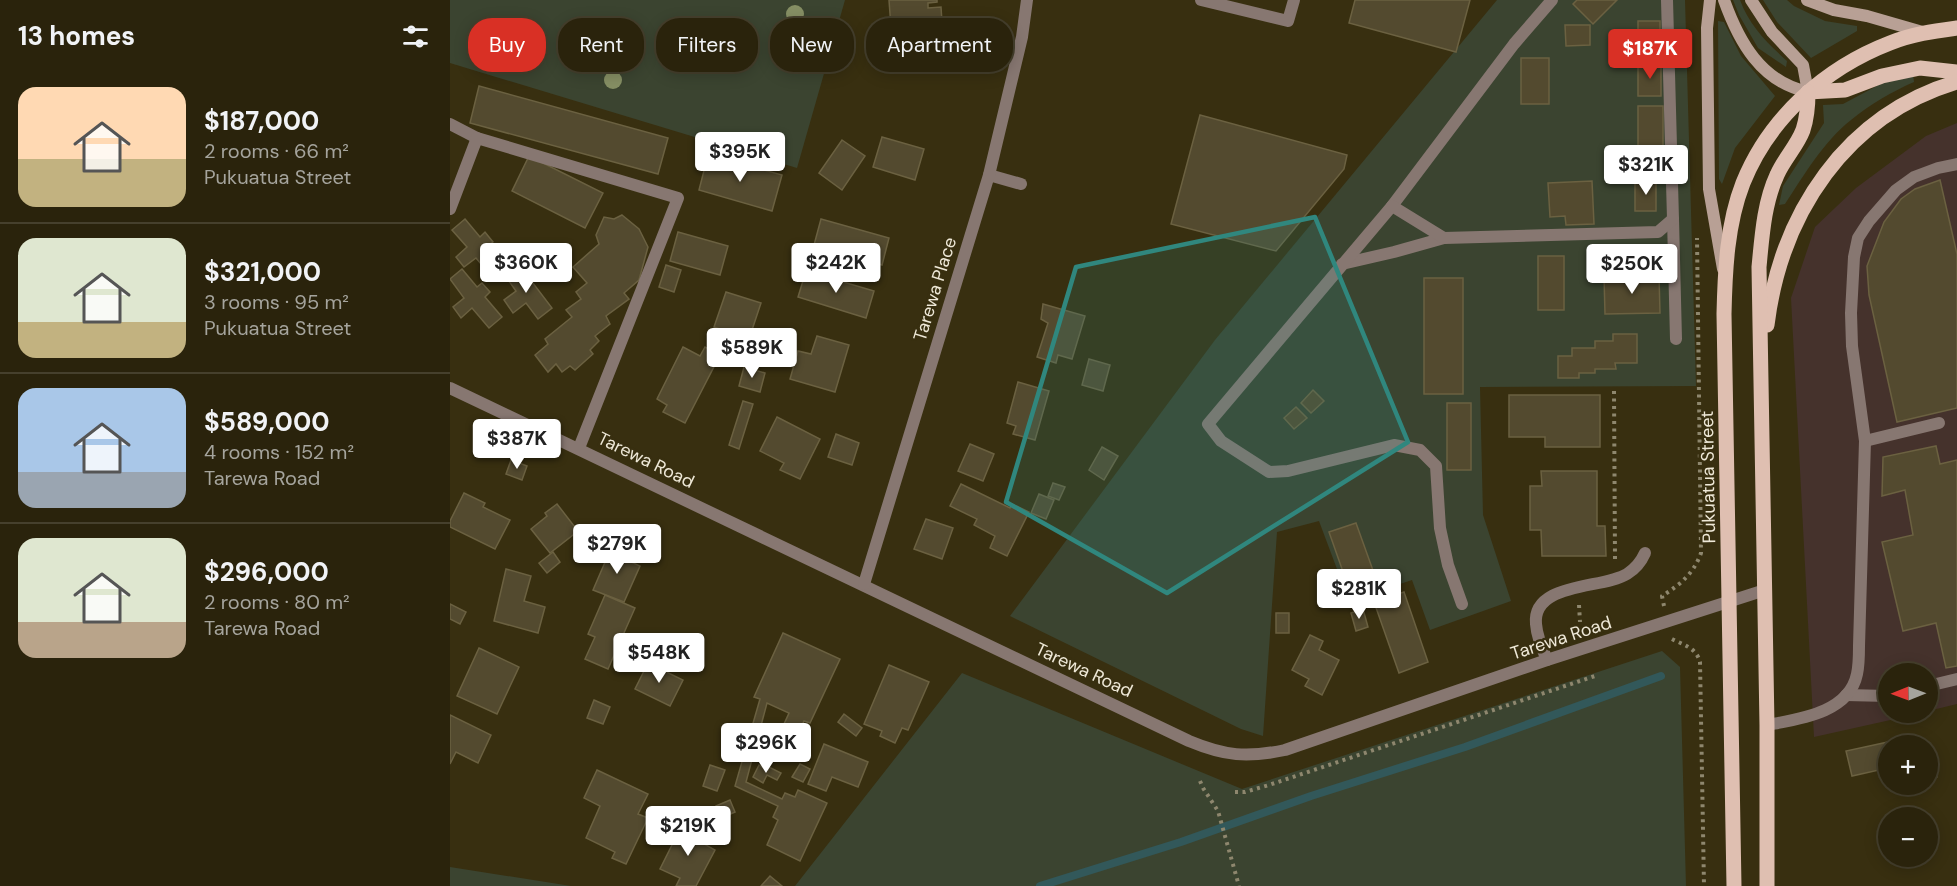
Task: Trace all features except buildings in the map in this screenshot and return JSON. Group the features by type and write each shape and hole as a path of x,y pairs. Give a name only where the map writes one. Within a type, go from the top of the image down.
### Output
{"main road":[{"path":"1710,0 1707,28 1709,189 1725,279"},
{"path":"1724,0 1734,24 1754,58 1779,82 1791,89 1808,92 1845,90 1882,76 1920,68 1957,72"},
{"path":"1751,0 1772,32 1803,65 1808,92 1803,130 1777,175 1768,204 1762,233 1759,289 1767,725 1767,886"},
{"path":"1807,0 1834,10 1867,16 1926,33"},
{"name":"Pukuatua Street","path":"1734,886 1724,314 1729,240 1742,184 1756,155 1776,125 1808,92 1852,61 1891,42 1957,28"},
{"path":"1762,363 1768,314 1777,271 1788,237 1819,180 1871,126 1920,96 1957,82"}],"street":[{"name":"Tarewa Place","path":"864,584 989,175 1022,38 1027,0"},
{"path":"1201,0 1288,21 1294,0"},
{"path":"1462,604 1448,565 1440,528 1436,466 1420,450 1394,445 1288,471 1269,472 1221,441 1208,424 1392,206 1514,44 1552,0"},
{"path":"1666,0 1676,339"},
{"path":"450,124 477,138 678,198 579,448"},
{"path":"450,209 477,138"},
{"path":"1767,725 1819,714 1846,695 1857,676 1865,441 1852,346 1854,257 1858,238 1869,221 1896,190 1914,177 1957,164"},
{"path":"989,175 1021,184"},
{"path":"1392,206 1444,238"},
{"path":"1342,264 1444,238 1658,232 1673,219"},
{"name":"Tarewa Road","path":"450,388 1189,741 1212,751 1232,755 1251,756 1286,750 1547,660 1765,590"},
{"path":"1865,441 1939,423"},
{"path":"1547,660 1536,622 1540,607 1553,595 1576,587 1608,582 1627,574 1640,563 1645,553"},
{"path":"1938,684 1957,679"},
{"path":"1846,695 1878,696"}],"path":[{"path":"1606,561 1616,559 1614,391"},
{"path":"1576,587 1581,622"},
{"path":"1672,639 1672,641 1693,649 1700,662 1704,886"},
{"path":"1235,792 1245,792 1269,785 1598,675"},
{"path":"1200,781 1218,811 1239,886"}],"highlighted area":[{"path":"1315,217 1408,442 1167,593 1006,502 1076,267"}],"shaded area":[{"path":"1957,123 1957,704 1938,709 1938,663 1878,663 1878,723 1814,737 1791,298 1815,227 1856,188 1926,136"}],"green space":[{"path":"450,0 845,0 840,18 770,18 770,72 824,72 797,168 480,72 546,72 546,18 468,18 468,68 450,63"},
{"path":"1497,0 1685,0 1696,386 1480,387 1483,515 1511,601 1430,630 1412,580 1349,601 1319,521 1277,532 1263,736 1241,729 1010,616 1215,340"},
{"path":"1733,0 1740,0 1748,18 1759,33 1787,61 1786,67 1758,48"},
{"path":"1763,0 1787,0 1794,6 1825,21 1857,26 1857,31 1811,58 1777,22"},
{"path":"1718,21 1724,22 1741,56 1775,96 1735,148 1722,184 1719,179"},
{"path":"1913,74 1914,82 1873,104 1841,128 1815,159 1785,204 1779,205 1783,186 1824,123 1823,105 1843,104 1888,80"},
{"path":"1662,651 1680,667 1686,886 795,886 962,673 1242,789"},
{"path":"450,867 571,886 450,886"}],"waterway":[{"path":"1040,886 1181,842 1311,796 1465,747 1661,676"}]}
